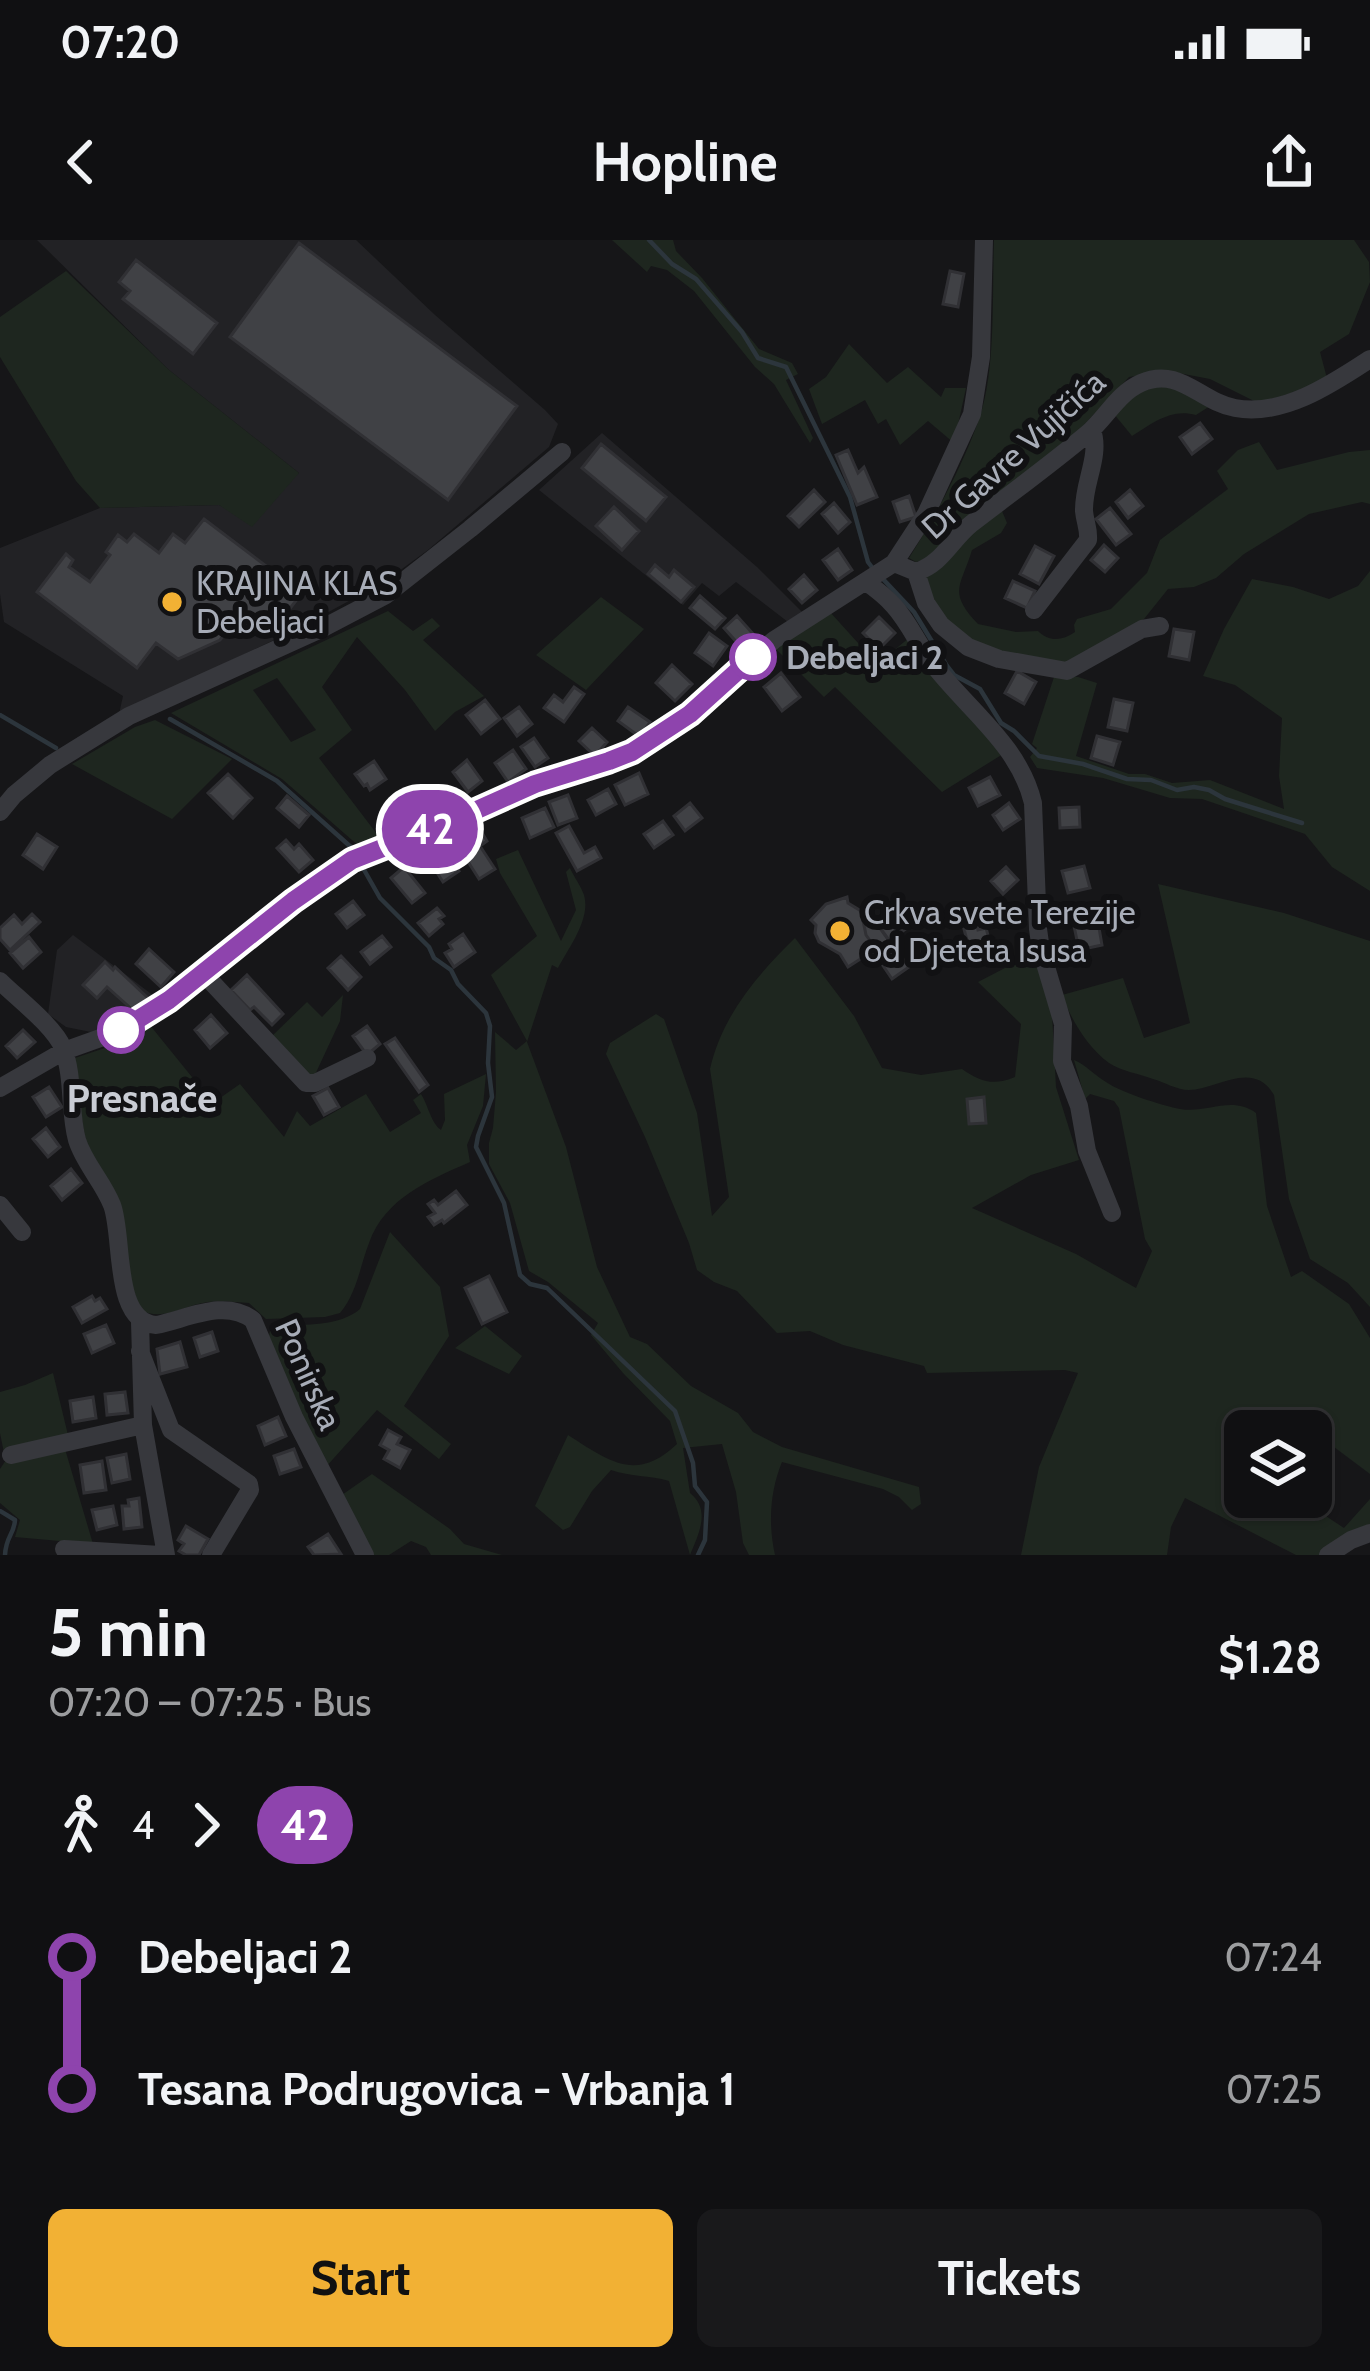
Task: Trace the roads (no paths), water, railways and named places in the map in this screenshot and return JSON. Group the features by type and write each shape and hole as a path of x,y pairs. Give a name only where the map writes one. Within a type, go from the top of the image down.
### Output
{"street":[{"path":"0,1088 64,1051 117,1032 169,1000 352,860 535,784 644,745 690,714 774,640 880,573 926,514 972,414 981,357 984,240"},
{"name":"Dr Gavre Vujičića","path":"880,573 916,572 933,564 969,526 1092,430 1129,390 1149,381 1183,382 1221,404 1256,409 1294,401 1370,358"},
{"path":"1034,610 1088,540 1084,514 1096,445 1092,430"},
{"path":"0,812 7,791 129,716 386,595 562,452"},
{"path":"916,572 926,603 940,625 968,647 999,659 1067,670 1142,629 1160,626"},
{"path":"880,573 931,662 1018,764 1029,787 1038,929 1063,1024 1062,1061 1079,1106 1087,1151 1112,1213"},
{"path":"204,974 306,1083 367,1058"},
{"path":"0,981 56,1035 64,1051 77,1140 113,1208 126,1292 140,1322 143,1425 163,1555 64,1549"},
{"path":"0,1205 22,1232"},
{"name":"Ponirska","path":"140,1322 156,1325 227,1310 254,1320 294,1418 365,1555"},
{"path":"140,1351 172,1430 249,1484 250,1490 212,1555"},
{"path":"11,1455 143,1425"},
{"path":"1328,1555 1370,1533"}],"waterway":[{"path":"649,240 672,264 696,279 758,358 786,367 850,497 874,570"},
{"path":"882,578 914,612 954,675 980,689 1001,723 1039,756 1177,790 1209,790 1302,823"},
{"path":"0,715 56,748"},
{"path":"170,719 277,781 352,848"},
{"path":"363,868 380,898 486,1013 492,1097 476,1147 504,1203 520,1275 530,1284 547,1288 675,1411 693,1463 695,1486 707,1502 705,1540 698,1555"},
{"path":"0,1511 15,1520 5,1555"}],"place":[{"name":"KRAJINA KLAS Debeljaci","path":"172,602"},
{"name":"Debeljaci 2","path":"753,657"},
{"name":"Crkva svete Terezije od Djeteta Isusa","path":"840,931"}],"district":[{"name":"Presnače","path":"142,1098"}]}
